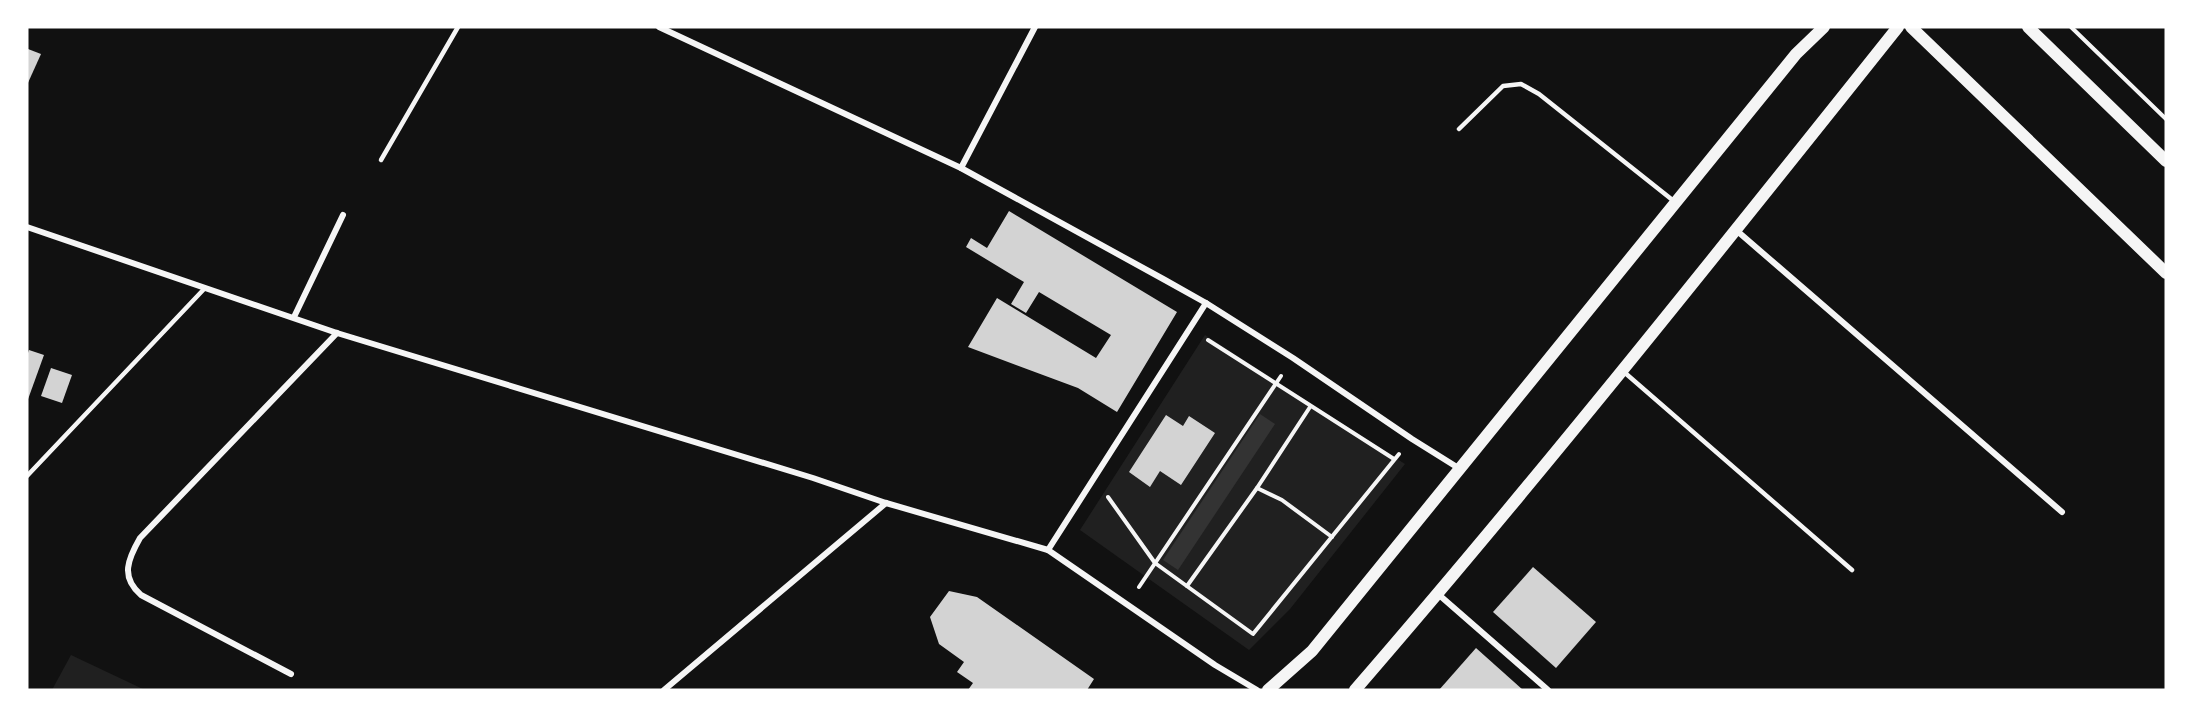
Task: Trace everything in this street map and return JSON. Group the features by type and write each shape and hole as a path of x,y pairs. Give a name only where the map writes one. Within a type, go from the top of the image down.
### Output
{"main road":[{"path":"1268,690 1312,651 1796,54 1824,27"},
{"path":"1355,690 1438,594 1622,371 1898,27"},
{"path":"1911,27 2166,273"},
{"path":"2028,27 2166,161"}],"street":[{"path":"659,27 961,168 1206,303 1461,470"},
{"path":"961,168 1035,27"},
{"path":"294,317 343,215"},
{"path":"27,227 337,333 813,478 886,503 1048,550 1257,690"},
{"path":"1736,230 2062,512"},
{"path":"1048,550 1206,303"},
{"path":"291,674 141,595 131,586 128,572 131,555 140,538 337,333"},
{"path":"664,690 886,503"},
{"path":"1438,594 1548,690"}],"lane":[{"path":"381,160 458,27"},
{"path":"1459,129 1503,86 1521,84 1539,94 1675,202"},
{"path":"27,476 205,288"},
{"path":"1622,371 1852,570"}],"path":[{"path":"2071,27 2166,120"},
{"path":"1190,328 1394,459"},
{"path":"1127,605 1293,358"},
{"path":"1187,586 1257,488 1310,406"},
{"path":"1107,497 1155,563 1253,634 1412,439"},
{"path":"1257,488 1282,500 1332,537"}],"shaded area":[{"path":"1205,335 1405,464 1290,609 1249,650 1080,530"},
{"path":"1260,414 1275,424 1178,570 1163,560"},
{"path":"71,655 145,690 52,690"}],"building":[{"path":"28,49 41,54 27,85 27,51"},
{"path":"1009,211 1177,312 1117,412 1078,388 968,347 997,298 1096,358 1111,335 1039,292 1026,313 1011,304 1024,282 966,247 971,238 987,248"},
{"path":"29,350 44,355 27,402 27,356"},
{"path":"51,368 72,375 62,403 41,396"},
{"path":"1166,415 1183,426 1189,416 1215,433 1181,485 1160,471 1150,487 1129,472"},
{"path":"1533,567 1596,622 1556,668 1493,612"},
{"path":"949,591 977,597 1094,679 1087,690 968,690 973,683 957,672 964,662 939,644 930,617"},
{"path":"1476,648 1523,690 1439,690"}]}
